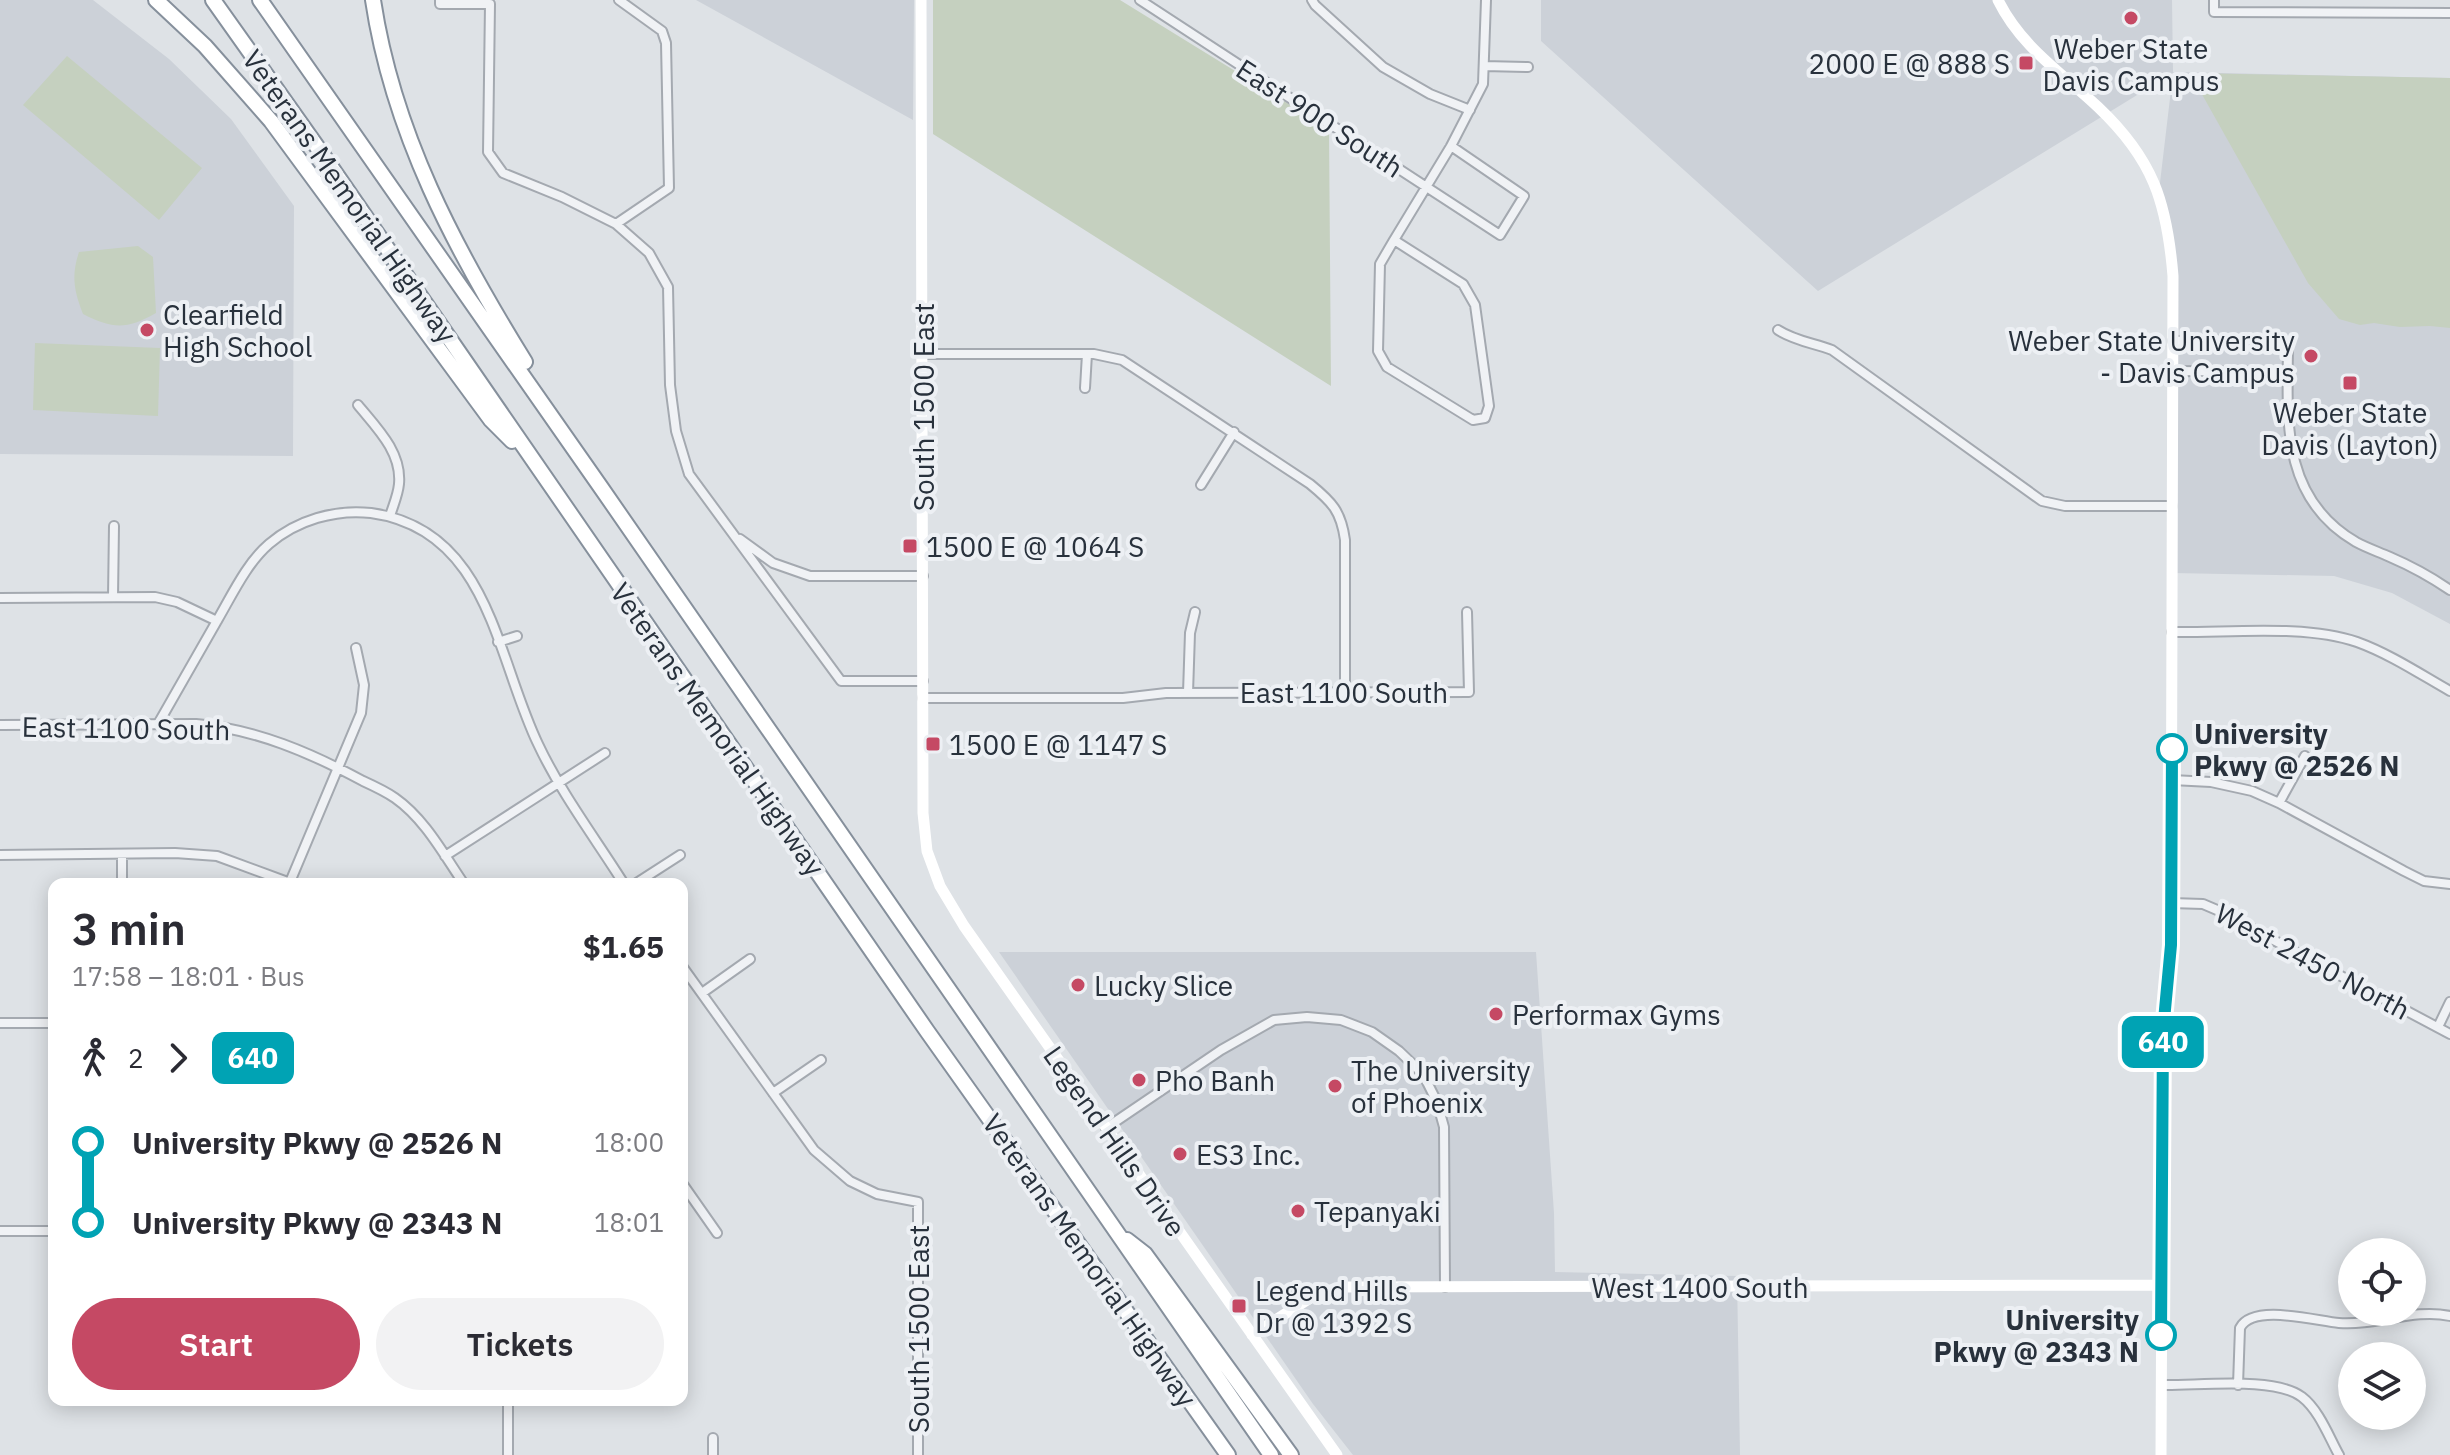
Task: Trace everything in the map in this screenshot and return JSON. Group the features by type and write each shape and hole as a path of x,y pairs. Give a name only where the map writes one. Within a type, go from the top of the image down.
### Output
{"highway":[{"path":"156,0 205,46 250,95 491,420 535,464"},
{"name":"Veterans Memorial Highway","path":"213,0 927,1031 1228,1455"},
{"name":"Veterans Memorial Highway","path":"260,0 1271,1455"},
{"path":"373,0 398,110 431,193 484,296 602,489"},
{"path":"1114,1230 1145,1254 1291,1455"}],"street":[{"path":"440,0 440,4 490,4 488,152 503,173 616,224 649,253 668,287 668,367 676,431 689,474 841,681 923,681"},
{"path":"616,224 669,188 666,43 662,31 619,0"},
{"name":"South 1500 East","path":"921,0 923,813"},
{"name":"East 900 South","path":"1140,0 1500,235 1524,196 1451,146"},
{"path":"1312,0 1383,67 1430,94 1470,110"},
{"path":"1394,240 1463,284 1475,305 1489,406 1485,418 1473,420 1387,367 1378,351 1380,264 1394,240 1451,146 1483,84 1486,0"},
{"path":"1998,0 2011,23 2050,67 2097,105 2139,154 2159,191 2171,246 2171,945 2163,1031 2161,1455"},
{"path":"2214,0 2214,12 2450,13"},
{"path":"2296,0 2296,11"},
{"path":"2408,0 2408,12"},
{"path":"1484,66 1528,67"},
{"path":"1778,330 1793,339 1832,350 2042,501 2065,506 2172,506"},
{"path":"2173,341 2268,340 2281,343 2288,349 2291,453 2300,479 2313,502 2329,521 2358,543 2417,570 2450,590"},
{"path":"922,354 1087,354 1122,360 1234,432 1330,500 1342,520 1345,540 1345,693"},
{"path":"1085,388 1087,354"},
{"path":"2173,371 2287,372"},
{"path":"358,405 387,441 396,458 399,483 390,516"},
{"path":"1201,485 1234,432"},
{"path":"158,724 245,573 269,544 302,523 329,514 359,512 390,516 416,526 437,540 459,561 482,594 523,712 559,783 620,878"},
{"path":"113,597 114,526"},
{"path":"733,534 773,563 810,576 923,576"},
{"path":"0,598 155,597 177,602 217,621"},
{"path":"1188,693 1190,633 1195,612"},
{"name":"East 1100 South","path":"923,698 1469,692 1467,612"},
{"path":"2172,632 2304,633 2342,639 2382,653 2450,691"},
{"path":"498,642 517,636"},
{"path":"294,878 361,713 364,685 356,648"},
{"name":"East 1100 South","path":"0,725 196,724 271,738 340,768 396,799 423,825 460,878"},
{"path":"445,856 605,753"},
{"path":"2279,803 2305,756"},
{"path":"2172,780 2232,785 2279,803 2424,881 2450,884"},
{"name":"Legend Hills Drive","path":"923,813 927,851 940,886 964,926 1337,1455"},
{"path":"122,854 122,878"},
{"path":"0,855 217,856 278,878"},
{"path":"644,878 680,855"},
{"name":"West 2450 North","path":"2171,903 2203,904 2217,910 2450,1034"},
{"path":"702,993 750,959"},
{"path":"688,974 773,1093 821,1060"},
{"path":"688,983 692,980"},
{"path":"2438,1027 2450,1002"},
{"path":"1106,1128 1221,1050 1274,1020 1307,1017 1341,1020 1372,1032 1399,1051 1423,1074 1437,1102 1444,1127 1445,1287"},
{"path":"0,1023 48,1023"},
{"name":"South 1500 East","path":"773,1093 814,1150 850,1181 877,1194 918,1202 918,1455"},
{"path":"688,1192 717,1233"},
{"path":"0,1231 48,1231"},
{"name":"West 1400 South","path":"1252,1335 1318,1293 1343,1287 2161,1285"},
{"path":"2238,1385 2239,1335 2244,1320 2260,1315 2351,1323 2413,1316 2450,1316"},
{"path":"2162,1385 2279,1386 2302,1397 2310,1405 2339,1455"},
{"path":"508,1406 508,1455"},
{"path":"713,1438 713,1455"}],"shaded area":[{"name":"Clearfield High School","path":"0,0 93,0 169,59 231,119 294,206 293,456 0,454"},
{"path":"696,0 914,0 913,120"},
{"path":"1541,0 2172,0 2173,72 2450,78 2450,624 2392,593 2334,576 2172,573 2173,276 2159,191 2173,73 1818,291 1541,41"},
{"path":"999,952 1536,952 1554,1213 1555,1272 1737,1276 1740,1455 1353,1455 1313,1404"}],"green space":[{"path":"933,0 1120,0 1329,129 1331,386 933,134"},
{"path":"67,56 202,168 159,220 23,105"},
{"path":"2190,73 2450,78 2450,328 2374,323 2360,325 2339,319 2308,283"},
{"path":"138,246 153,257 156,313 120,326 83,314 75,283 79,252"},
{"path":"35,343 160,348 158,416 33,410"}],"bus line":[{"name":"640","path":"2161,1335 2163,1031 2171,945 2172,749"}],"place":[{"name":"Weber State Davis Campus","path":"2131,18"},
{"name":"2000 E @ 888 S","path":"2026,63"},
{"name":"Clearfield High School","path":"147,330"},
{"name":"Weber State University - Davis Campus","path":"2311,356"},
{"name":"Weber State Davis (Layton)","path":"2350,383"},
{"name":"1500 E @ 1064 S","path":"910,546"},
{"name":"1500 E @ 1147 S","path":"933,744"},
{"name":"University Pkwy @ 2526 N","path":"2172,749"},
{"name":"Lucky Slice","path":"1078,985"},
{"name":"Performax Gyms","path":"1496,1014"},
{"name":"Pho Banh","path":"1139,1080"},
{"name":"The University of Phoenix","path":"1335,1086"},
{"name":"ES3 Inc.","path":"1180,1154"},
{"name":"Tepanyaki","path":"1298,1211"},
{"name":"Legend Hills Dr @ 1392 S","path":"1239,1306"},
{"name":"University Pkwy @ 2343 N","path":"2161,1335"}]}
